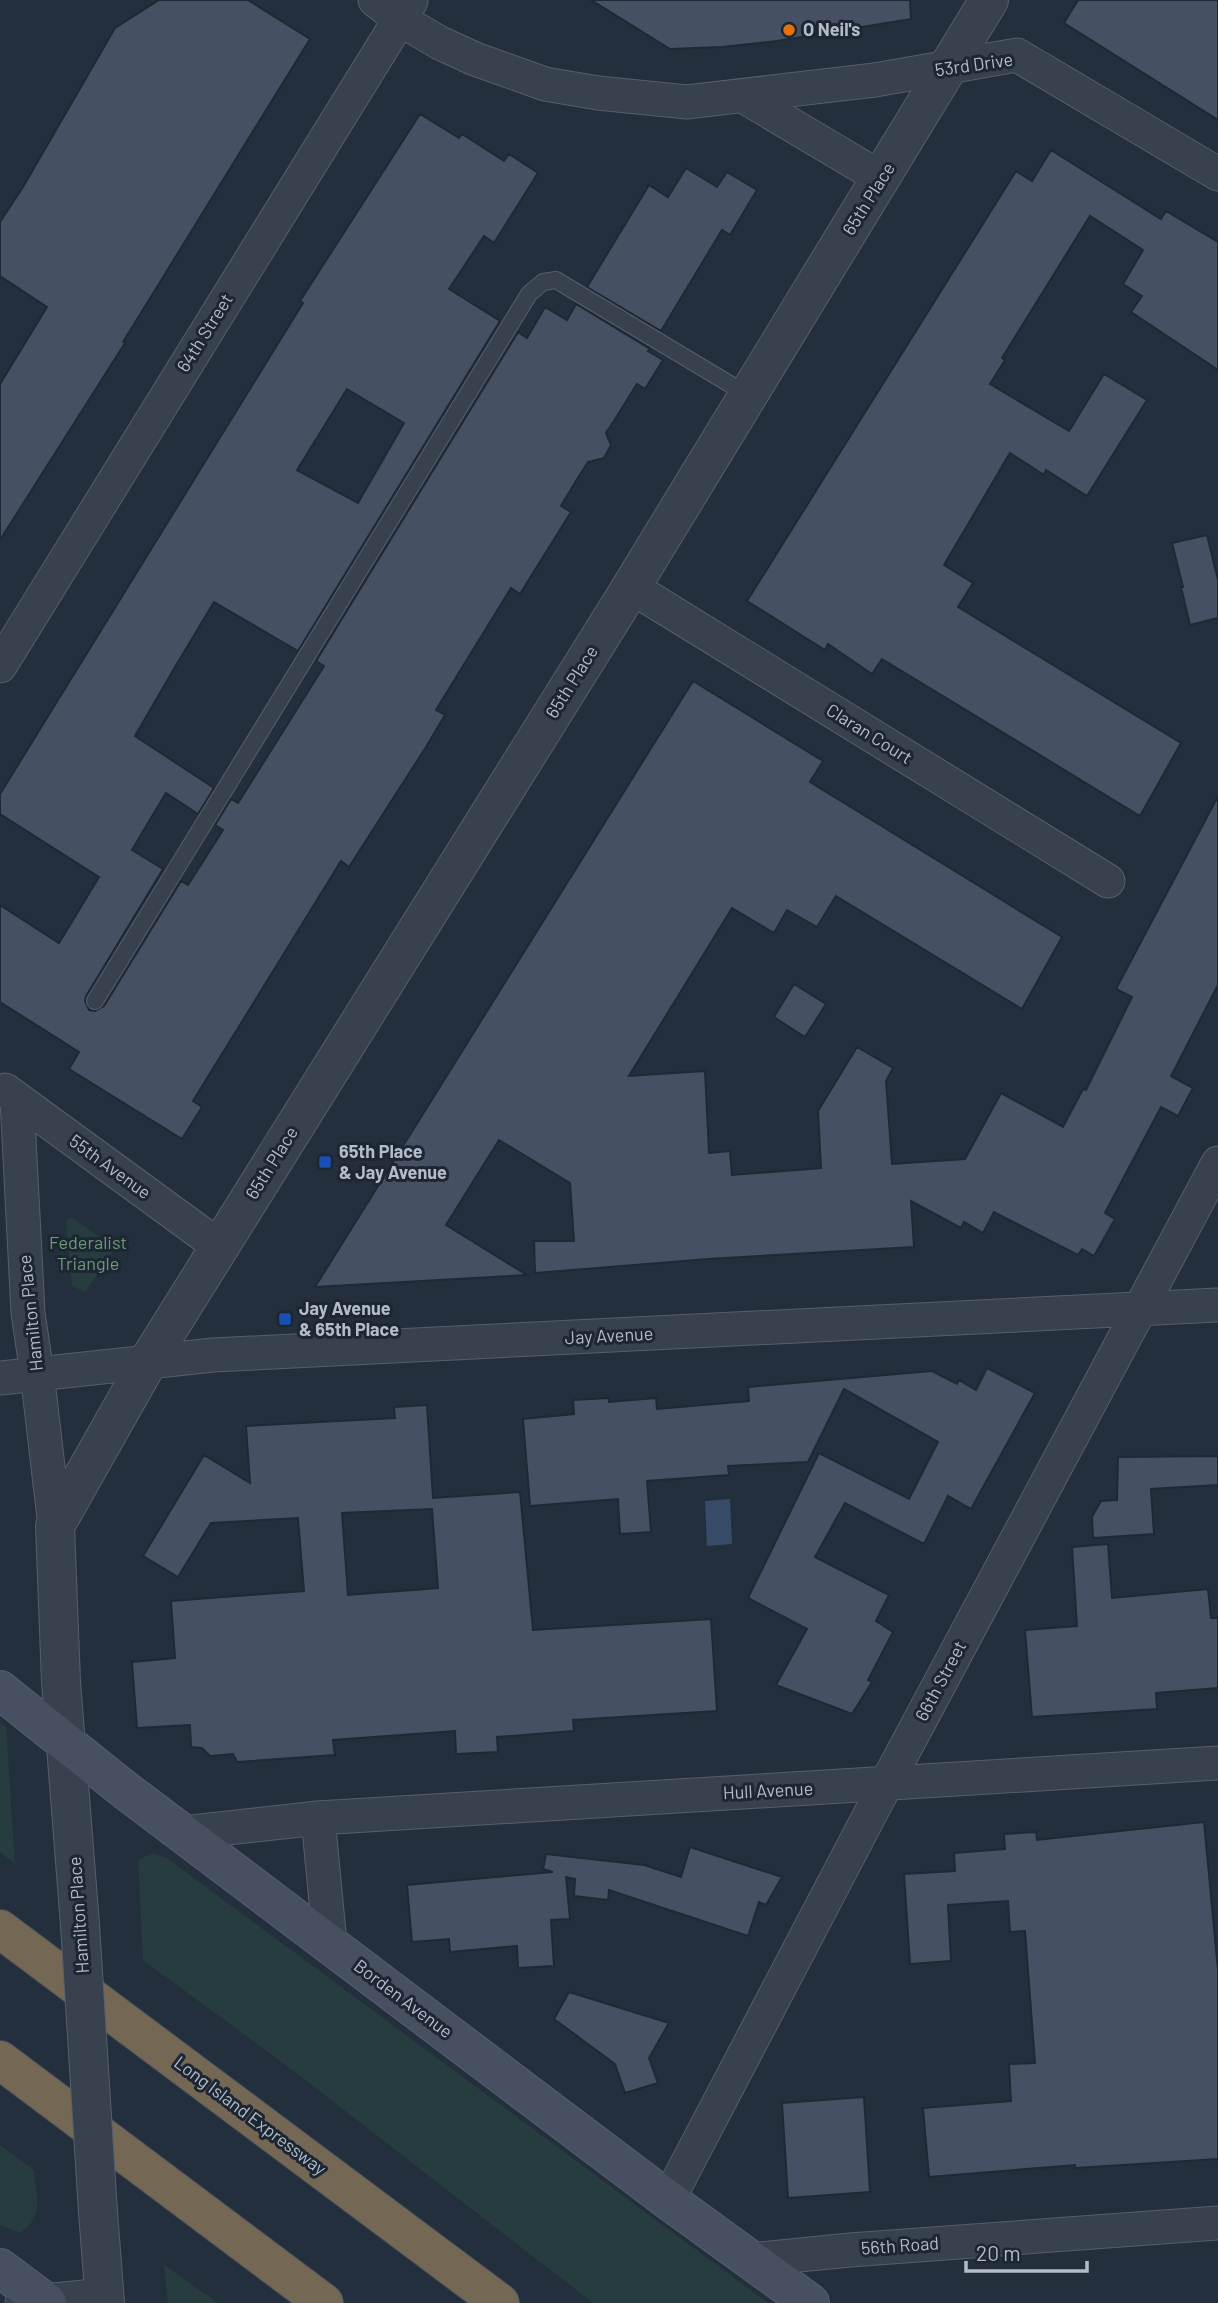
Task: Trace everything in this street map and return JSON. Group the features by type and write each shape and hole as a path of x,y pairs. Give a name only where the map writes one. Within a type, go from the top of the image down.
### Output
{"highway":[{"name":"Long Island Expressway","path":"0,1929 500,2303"},
{"path":"0,2060 324,2303"}],"main road":[{"name":"Borden Avenue","path":"0,1690 183,1833 668,2200 810,2303"},
{"path":"0,2268 37,2302"}],"street":[{"name":"65th Place","path":"149,1360 631,587 989,0"},
{"name":"53rd Drive","path":"395,6 440,43 475,59 545,84 598,93 687,102 876,80 1017,55 1218,174"},
{"name":"64th Street","path":"0,666 395,6"},
{"path":"743,96 881,178"},
{"name":"Claran Court","path":"631,587 1108,881"},
{"name":"55th Avenue","path":"8,1093 220,1247"},
{"name":"Hamilton Place","path":"8,1093 27,1313 55,1526 61,1682 105,2299"},
{"name":"66th Street","path":"668,2200 886,1784 1218,1163"},
{"name":"Jay Avenue","path":"0,1378 149,1360 295,1351 1218,1305"},
{"path":"55,1526 149,1360"},
{"name":"Hull Avenue","path":"183,1833 318,1818 1218,1763"},
{"path":"318,1818 330,1943"},
{"name":"56th Road","path":"749,2260 849,2250 1218,2223"},
{"path":"37,2302 105,2299"}],"lane":[{"path":"95,1001 529,294 543,282 556,280 748,395"}],"green space":[{"name":"Federalist Triangle","path":"71,1217 111,1245 113,1251 85,1292 72,1286 66,1219"},
{"path":"0,1722 6,1727 15,1864 0,1852"},
{"path":"153,1853 167,1858 768,2303 593,2303 295,2072 143,1960 138,1860"},
{"path":"0,2145 34,2170 36,2213 28,2227 20,2233 0,2225"},
{"path":"164,2265 218,2303 168,2303"}],"water":[{"path":"730,1499 732,1544 707,1546 705,1501"}],"building":[{"path":"159,0 248,0 310,39 123,342 125,343 0,540 0,384 47,307 0,276 0,222 115,28"},
{"path":"591,0 910,0 911,19 777,41 670,49"},
{"path":"1078,0 1218,0 1218,120 1064,23"},
{"path":"420,114 459,138 462,134 504,161 509,154 538,173 494,243 484,236 449,289 500,321 298,651 214,602 135,736 214,788 198,814 166,793 132,850 163,869 86,996 89,1010 95,1011 104,1006 181,881 188,885 223,830 215,825 231,799 238,803 324,666 316,661 518,332 527,338 545,307 567,320 576,304 650,349 648,351 663,360 645,389 637,384 606,433 611,445 604,458 588,462 579,476 561,506 571,512 520,594 511,588 436,710 445,715 349,867 341,861 193,1101 202,1107 182,1139 69,1069 79,1052 0,1002 0,905 59,943 99,877 0,814 0,794 303,303 300,301","holes":["347,389 404,423 358,503 297,470"]},
{"path":"1051,150 1161,219 1166,211 1218,242 1218,370 1131,312 1142,296 1123,284 1143,250 1090,216 1002,358 1005,360 990,384 1069,431 1104,374 1147,400 1087,496 1046,470 1044,475 1010,453 944,565 973,583 958,607 1181,743 1140,816 882,659 872,674 828,644 825,650 747,601 1016,171 1032,181"},
{"path":"686,168 717,187 727,172 757,190 730,235 722,230 661,331 587,287 649,185 668,197"},
{"path":"1207,535 1218,580 1218,618 1190,625 1172,543"},
{"path":"693,681 823,761 810,782 1062,937 1022,1009 836,896 817,927 787,910 774,933 732,908 629,1076 705,1071 709,1153 730,1151 732,1175 821,1168 818,1111 857,1047 893,1068 886,1081 892,1164 965,1159 1001,1093 1063,1127 1083,1089 1086,1090 1132,997 1116,989 1218,796 1218,985 1171,1076 1193,1088 1178,1116 1161,1107 1105,1213 1115,1219 1094,1256 1082,1249 1078,1255 994,1212 983,1233 964,1222 961,1228 911,1201 914,1247 708,1259 535,1273 534,1241 574,1241 570,1183 499,1140 446,1225 527,1275 315,1287"},
{"path":"794,984 826,1004 805,1037 774,1017"},
{"path":"987,1368 1035,1393 971,1509 948,1496 924,1544 845,1503 815,1557 889,1595 876,1621 893,1632 868,1680 872,1682 852,1714 776,1685 807,1629 748,1598 819,1453 909,1499 938,1442 844,1389 808,1462 728,1466 729,1475 647,1481 651,1532 620,1534 618,1499 530,1506 523,1419 574,1414 573,1400 609,1398 609,1402 656,1398 657,1409 749,1401 748,1387 932,1371 957,1384 959,1380 976,1390"},
{"path":"427,1405 433,1498 520,1492 533,1630 711,1619 717,1711 573,1720 574,1731 497,1737 498,1752 456,1754 455,1731 333,1740 335,1755 237,1762 233,1754 210,1756 202,1748 191,1747 190,1725 137,1728 132,1662 175,1658 171,1601 304,1591 298,1518 211,1523 178,1577 143,1556 204,1455 250,1483 246,1426 395,1418 394,1407","holes":["432,1509 438,1588 348,1595 342,1513"]},
{"path":"1218,1456 1218,1485 1151,1489 1154,1534 1093,1538 1092,1517 1101,1501 1117,1500 1118,1457"},
{"path":"1108,1544 1112,1598 1208,1589 1211,1618 1218,1618 1218,1688 1156,1693 1157,1709 1032,1717 1025,1630 1077,1626 1072,1547"},
{"path":"1204,1822 1218,1970 1218,2159 1075,2168 1075,2165 929,2177 923,2108 1011,2101 1009,2064 1035,2063 1025,1931 1010,1932 1008,1901 948,1905 951,1961 910,1964 904,1874 955,1871 954,1853 1005,1849 1004,1834 1036,1832 1037,1840"},
{"path":"690,1847 782,1877 766,1905 759,1902 748,1936 609,1890 608,1900 574,1896 575,1879 566,1877 570,1919 551,1920 554,1966 518,1968 517,1946 450,1952 449,1939 412,1942 407,1885 553,1872 543,1869 546,1854 644,1865 681,1877"},
{"path":"569,1992 669,2023 649,2058 658,2083 625,2093 615,2064 554,2019"},
{"path":"864,2097 870,2192 788,2198 782,2103"}],"place":[{"name":"O Neil's","path":"789,30"},
{"name":"65th Place & Jay Avenue","path":"325,1162"},
{"name":"Jay Avenue & 65th Place","path":"285,1319"}]}
